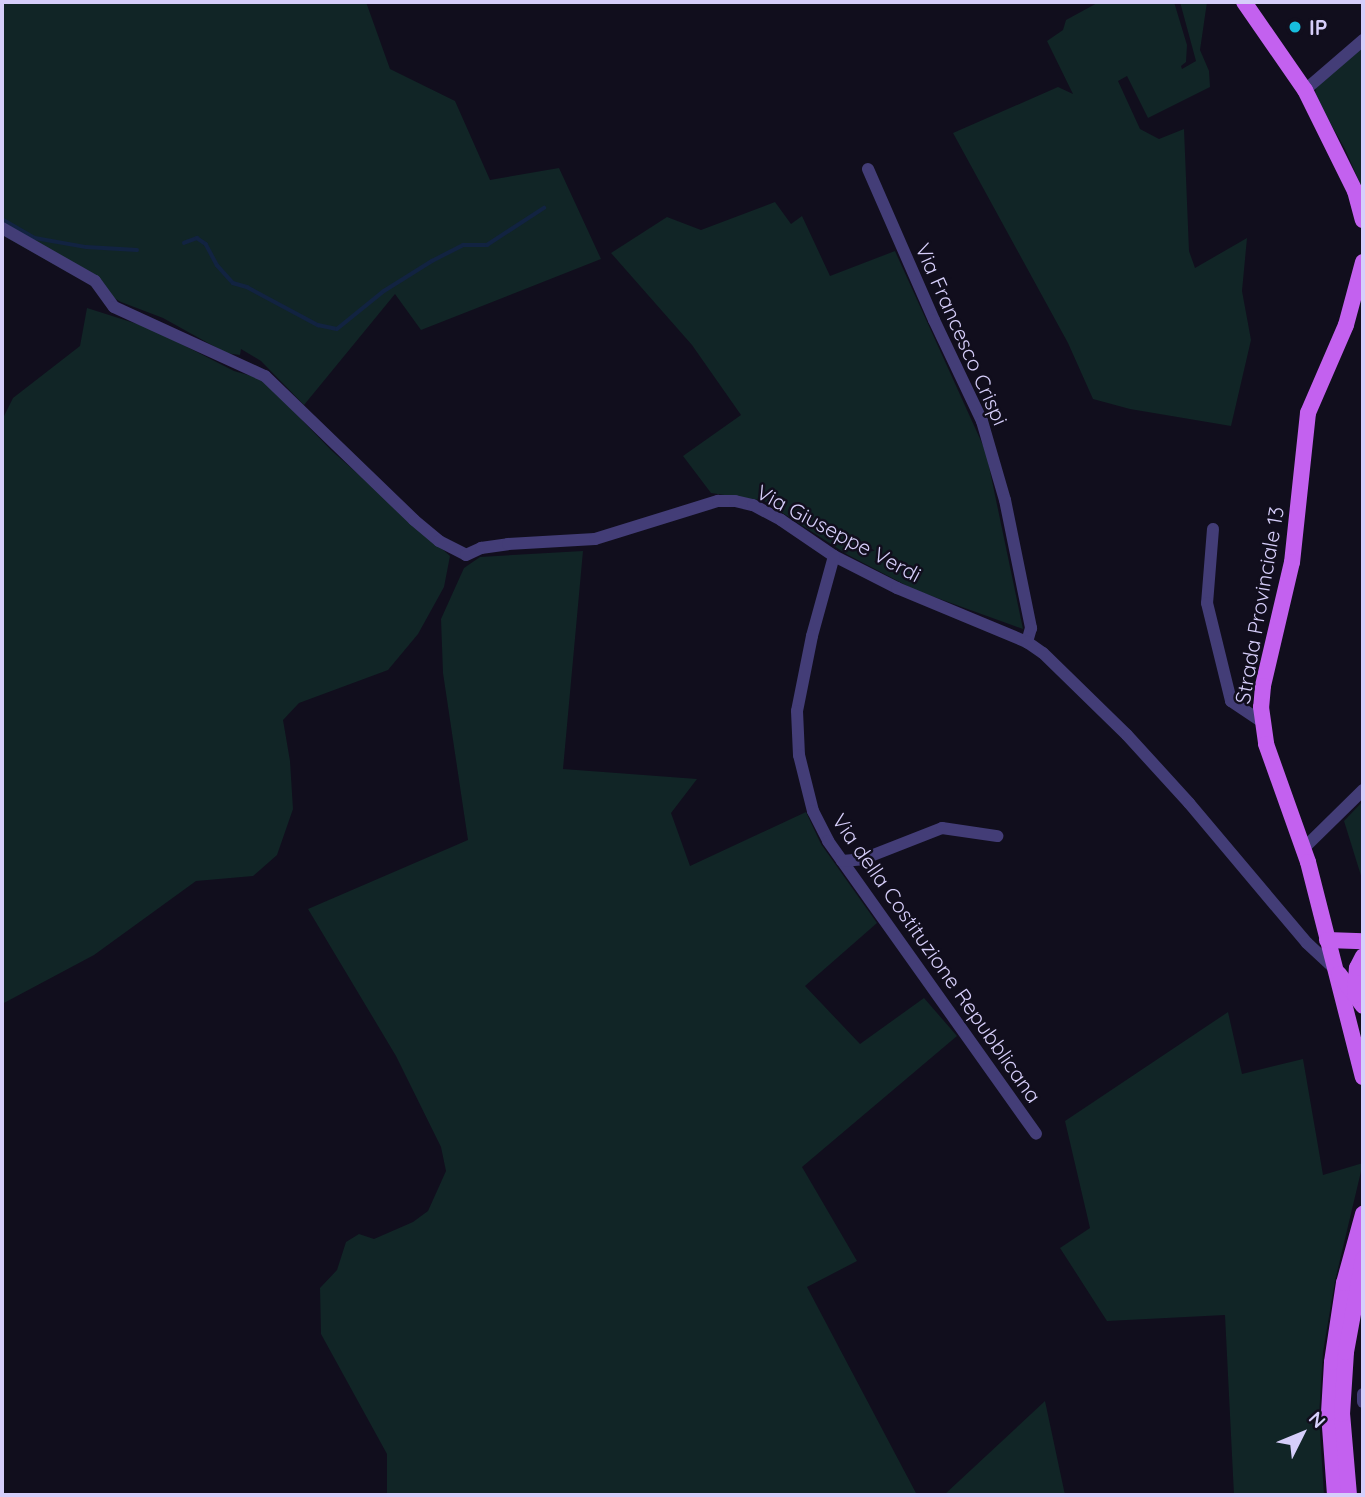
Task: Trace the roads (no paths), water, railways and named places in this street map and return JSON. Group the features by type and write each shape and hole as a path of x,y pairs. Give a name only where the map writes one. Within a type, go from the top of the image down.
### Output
{"main road":[{"path":"1244,2 1305,90 1355,191 1363,220"},
{"name":"Strada Provinciale 13","path":"1363,262 1346,325 1308,413 1292,562 1263,686 1261,721 1266,744 1304,848 1363,1077"},
{"path":"1327,940 1363,941"},
{"path":"1359,1001 1357,968 1363,958"},
{"path":"1333,967 1359,1001"},
{"path":"1335,1495 1329,1413 1332,1362 1344,1283 1363,1214"},
{"path":"1349,1495 1342,1414 1346,1352 1363,1259"},
{"path":"1342,1414 1363,1315"}],"street":[{"path":"1305,90 1363,40"},
{"name":"Via Francesco Crispi","path":"868,169 933,320 982,421 1005,499 1031,628 1027,642"},
{"name":"Via Giuseppe Verdi","path":"2,228 95,281 114,307 265,376 414,520 439,541 466,555 481,548 508,544 595,539 719,501 735,501 753,505 781,520 834,556 897,589 1027,642 1043,653 1127,735 1189,803 1307,943 1333,967"},
{"path":"1213,529 1207,603 1231,701 1261,721"},
{"name":"Via della Costituzione Repubblicana","path":"834,556 812,636 797,711 799,755 813,811 842,861 1036,1134"},
{"path":"1304,848 1363,790"},
{"path":"842,861 863,859 942,828 997,836"},
{"path":"1307,943 1327,940"}],"waterway":[{"path":"184,243 197,238 206,244 217,265 233,283 247,287 318,325 337,329 384,291 432,261 463,245 487,245 544,208"},
{"path":"2,219 35,238 86,247 137,250"}],"place":[{"name":"IP","path":"1295,27"}]}
